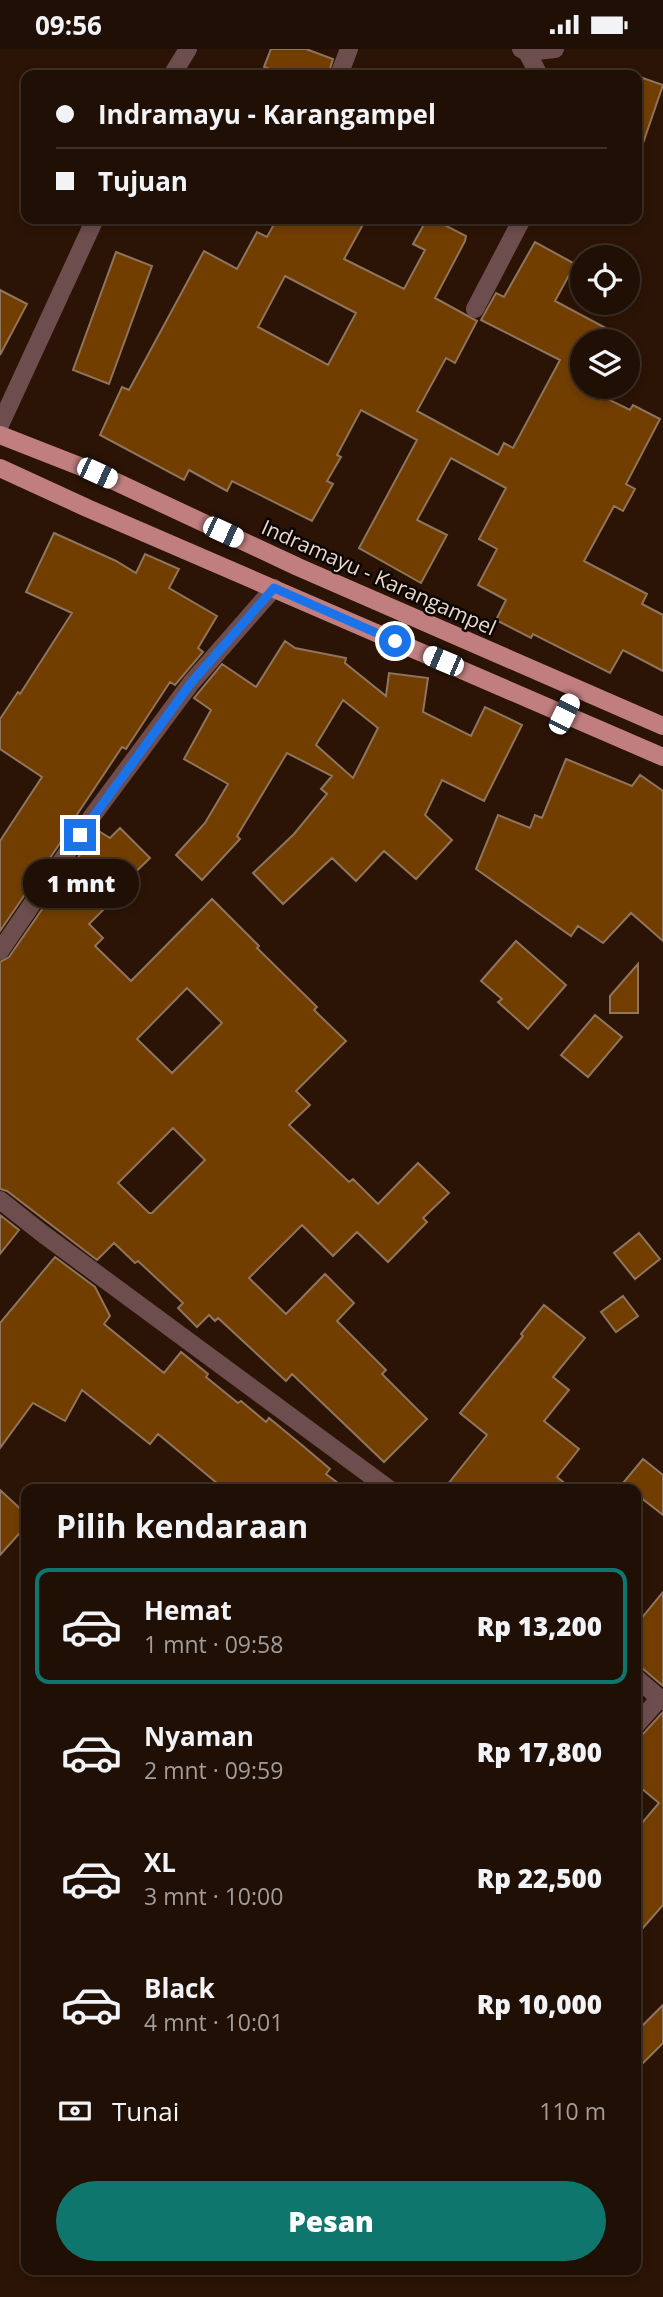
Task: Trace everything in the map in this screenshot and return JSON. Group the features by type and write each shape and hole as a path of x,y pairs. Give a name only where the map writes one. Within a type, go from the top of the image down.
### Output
{"main road":[{"name":"Indramayu - Karangampel","path":"0,435 97,473 298,567 663,726"},
{"path":"0,468 663,757"},
{"path":"564,714 577,689"}],"street":[{"path":"175,70 188,49"},
{"path":"341,70 349,49"},
{"path":"536,70 524,50 555,49"},
{"path":"0,425 93,224"},
{"path":"475,309 519,224"},
{"path":"0,951 93,815 191,683 274,588"},
{"path":"0,1200 54,1243 381,1484"},
{"path":"641,1682 661,1700 641,1720"}],"building":[{"path":"271,49 306,49 333,59 330,70 273,70 264,67"},
{"path":"642,78 663,85 642,146"},
{"path":"274,224 363,224 344,259 404,289 425,250 413,244 424,224 443,224 466,236 435,298 477,321 455,363 446,358 417,411 498,455 504,443 513,448 560,360 481,320 496,293 504,297 535,242 570,261 570,273 555,301 570,309 570,315 581,315 608,329 570,329 570,399 608,399 630,410 633,405 660,419 626,484 635,489 623,511 614,506 584,561 647,594 642,604 663,615 663,671 623,650 610,673 533,634 531,638 496,620 506,600 478,585 497,549 479,539 506,488 451,458 417,520 447,535 421,583 359,548 417,440 361,410 337,455 341,457 327,481 333,484 312,521 232,481 227,491 189,470 184,480 100,435 122,387 129,390 204,251 237,269 257,232 267,237","holes":["285,276 356,313 328,365 258,327"]},
{"path":"116,252 152,266 109,384 73,370"},
{"path":"0,290 27,304 0,355"},
{"path":"54,533 136,573 145,554 179,569 169,588 217,616 198,648 203,652 175,685 170,682 126,749 122,747 0,931 0,841 42,777 0,749 0,719 18,692 20,694 72,613 26,592"},
{"path":"285,641 295,648 346,658 345,663 386,696 389,673 428,678 423,712 471,736 485,707 522,725 484,801 442,780 425,815 452,840 416,879 384,851 356,881 332,858 283,904 253,873 294,834 327,794 321,789 332,776 287,753 237,836 240,839 202,880 176,855 205,823 228,784 184,759 211,710 194,698 222,664 256,687","holes":["343,700 378,728 353,778 316,745"]},
{"path":"566,759 632,786 640,775 663,791 663,941 631,913 603,943 578,926 571,936 476,869 498,815 530,828 535,815 542,818"},
{"path":"120,828 150,858 117,890 120,893 89,924 103,938 95,946 131,981 212,899 317,1007 314,1010 346,1041 296,1091 310,1105 289,1125 349,1182 353,1179 378,1204 418,1163 449,1193 423,1218 427,1222 388,1262 357,1232 333,1256 302,1225 249,1278 286,1314 325,1274 354,1303 337,1321 386,1370 382,1374 427,1419 384,1462 292,1374 286,1381 218,1318 215,1321 209,1315 197,1327 178,1308 183,1303 138,1261 135,1263 114,1243 97,1260 7,1191 0,1189 0,962 9,957 97,830 110,838","holes":["187,988 222,1023 172,1073 137,1039","173,1128 205,1160 149,1213 118,1183"]},
{"path":"516,941 566,985 528,1029 498,1002 502,999 481,981"},
{"path":"638,964 638,1013 610,1013 610,996"},
{"path":"595,1015 622,1037 588,1077 561,1055"},
{"path":"0,1215 19,1230 0,1254"},
{"path":"639,1233 660,1259 635,1279 614,1253"},
{"path":"55,1257 95,1287 110,1316 104,1324 164,1373 181,1352 238,1403 241,1401 266,1422 269,1418 303,1446 330,1469 326,1474 339,1484 218,1484 158,1434 150,1444 82,1390 65,1421 33,1403 0,1448 0,1323"},
{"path":"623,1296 638,1316 616,1332 601,1312"},
{"path":"544,1305 585,1338 553,1377 569,1390 544,1421 579,1449 557,1477 566,1484 448,1484 487,1435 460,1413 523,1336 521,1334"},
{"path":"643,1459 663,1475 663,1515 641,1498 641,1484 623,1483"},
{"path":"0,1490 21,1509 21,1532 0,1555"},
{"path":"663,1592 663,1686 641,1668 641,1619"},
{"path":"663,1712 663,1905 641,1930 641,1824 659,1803 641,1788 643,1734"},
{"path":"663,2005 663,2043 641,2065 641,2027"}],"route":[{"path":"80,835 191,683 274,588 395,641"}]}
